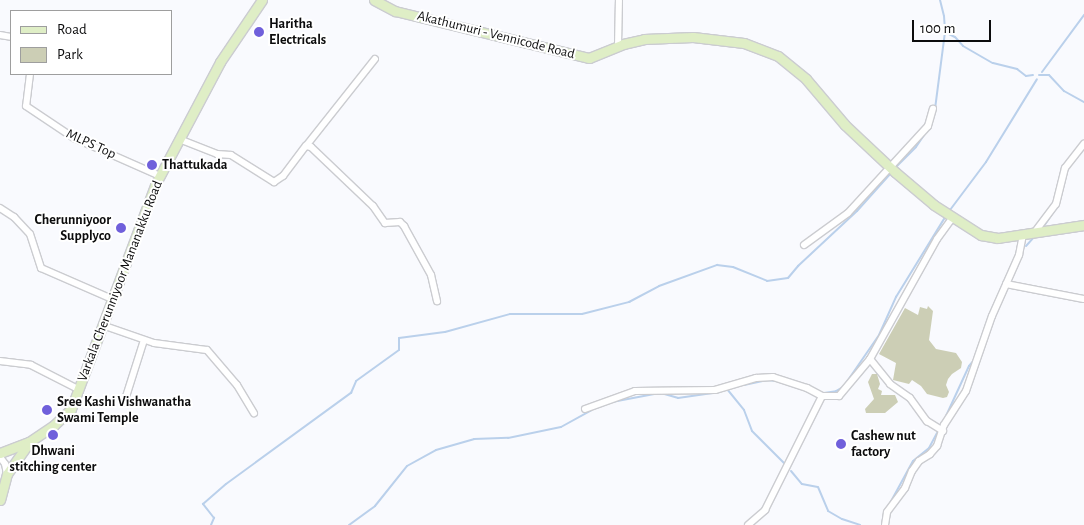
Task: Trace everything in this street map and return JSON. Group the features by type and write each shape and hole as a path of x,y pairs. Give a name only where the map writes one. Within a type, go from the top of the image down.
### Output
{"street":[{"name":"Varkala Cherunniyoor Mananakku Road","path":"0,500 7,474 29,442 54,425 71,408 160,176 220,62 262,0"},
{"name":"Akathumuri - Vennicode Road","path":"374,0 395,11 589,58 618,46 644,39 692,36 744,43 778,56 806,78 845,126 889,167 934,205 980,235 998,238 1084,225"},
{"path":"618,46 619,0"},
{"path":"179,139 217,154 231,155 274,182 283,176 374,59"},
{"name":"MLPS Top","path":"30,75 26,106 74,138 160,176"},
{"path":"804,244 848,213 928,126 933,109"},
{"path":"1033,234 1056,204 1065,168 1084,144"},
{"path":"306,146 318,153 373,206 385,223 400,222 404,226 431,275 437,301"},
{"path":"0,208 14,217 30,234 41,268 112,299"},
{"path":"585,409 635,391 715,390 756,378 773,377 807,388 822,396 839,396 870,359 937,239 954,217"},
{"path":"885,525 887,512 905,488 912,471 919,461 934,451 941,442 943,430 966,391 992,316 1019,255 1023,235"},
{"path":"1006,284 1084,299"},
{"path":"102,325 144,340 207,350 237,385 254,413"},
{"path":"124,403 144,340"},
{"path":"870,359 890,384 910,398 927,422 943,430"},
{"path":"0,361 31,365 78,389"},
{"path":"748,525 765,510 822,396"},
{"path":"0,453 29,442"},
{"path":"0,457 5,464 7,474"}],"green space":[{"path":"928,306 933,311 929,340 936,349 956,353 962,362 961,368 948,379 946,385 949,392 947,397 943,398 927,394 921,386 912,380 909,384 893,380 896,363 879,354 905,308 918,315 920,307 927,309"},
{"path":"872,374 877,374 880,384 878,389 882,391 881,395 895,395 898,402 885,413 866,413 865,409 874,399 868,382"}],"waterway":[{"path":"940,0 945,32 955,37 963,46 993,63 1017,69 1026,76 1033,75"},
{"path":"1042,72 1084,15"},
{"path":"935,109 945,32"},
{"path":"1039,75 1049,75 1064,91 1084,102"},
{"path":"950,210 986,162 1037,79"},
{"path":"896,167 916,147 931,125"},
{"path":"211,525 214,518 203,504 226,484 351,393 356,381 399,350 399,338 445,332 510,314 582,314 629,302 659,286 717,265 733,267 767,281 788,278 798,266 857,211 891,173"},
{"path":"1042,229 1056,208"},
{"path":"846,383 879,335 896,297 944,219"},
{"path":"1026,246 1035,236"},
{"path":"946,416 969,366 974,360"},
{"path":"744,385 767,380 776,381"},
{"path":"824,393 836,391 843,387"},
{"path":"727,389 744,410 752,431 785,464"},
{"path":"661,393 678,398 720,392"},
{"path":"612,402 654,394"},
{"path":"349,525 375,506 407,466 436,450 474,439 508,438 561,427 592,410"},
{"path":"889,505 913,461 929,448 937,433"},
{"path":"791,471 802,484 818,487 828,511 842,519 860,525"}],"place":[{"name":"Haritha Electricals","path":"259,32"},
{"name":"Thattukada","path":"152,165"},
{"name":"Cherunniyoor Supplyco","path":"121,228"},
{"name":"Sree Kashi Vishwanatha Swami Temple","path":"47,410"},
{"name":"Dhwani stitching center","path":"53,435"},
{"name":"Cashew nut factory","path":"841,444"}]}
